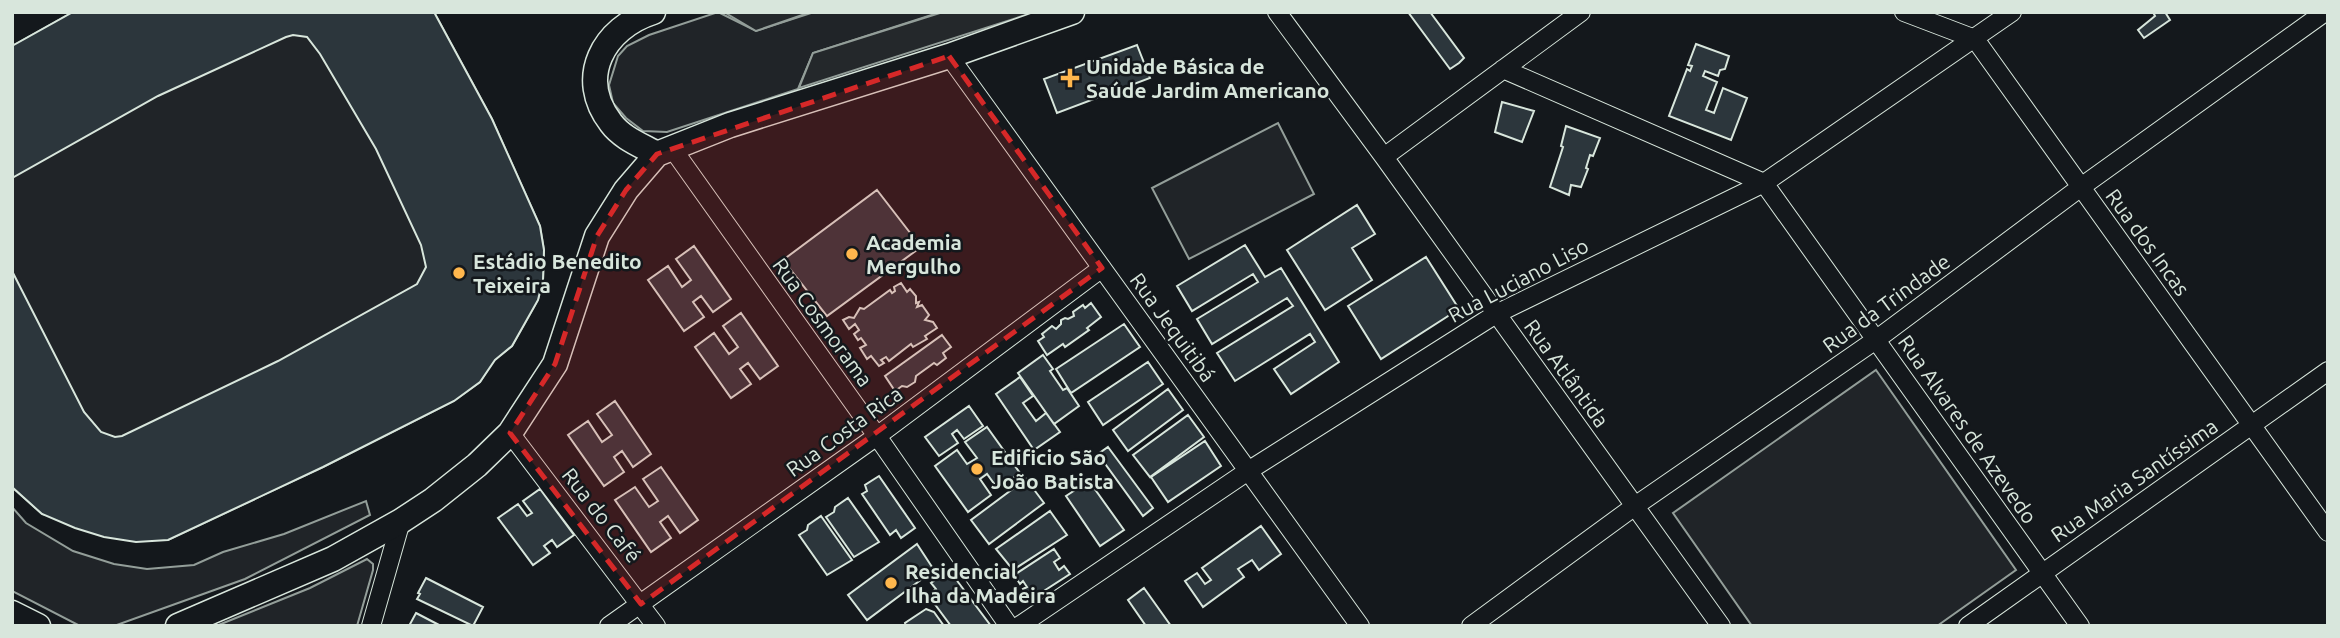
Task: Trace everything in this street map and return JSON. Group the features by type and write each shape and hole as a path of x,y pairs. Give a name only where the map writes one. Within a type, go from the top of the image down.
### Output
{"main road":[{"path":"178,626 333,559 401,520 433,500 510,433 555,364 597,236 626,190 664,151 730,125 949,56 1072,12"},
{"path":"643,14 620,28 604,46 595,82 600,105 612,125 628,138 664,151"},
{"path":"12,613 38,626"}],"street":[{"name":"Rua Atlântida","path":"1276,12 1384,157 1721,626"},
{"path":"1384,157 1581,12"},
{"path":"1904,12 1975,39"},
{"name":"Rua Luciano Liso","path":"1019,626 1248,471 1496,313 1765,183 2011,12"},
{"name":"Rua da Trindade","path":"1471,626 1635,506 1877,339 2081,187 2325,12"},
{"name":"Rua dos Incas","path":"1975,39 2328,532"},
{"name":"Rua Jequitibá","path":"949,56 1360,626"},
{"path":"1503,69 1765,183"},
{"name":"Rua Cosmorama","path":"664,151 877,436 1009,626"},
{"name":"Rua Alvares de Azevedo","path":"1765,183 2080,626"},
{"name":"Rua Costa Rica","path":"609,626 877,436 1102,268"},
{"name":"Rua Maria Santíssima","path":"1968,626 2328,372"},
{"name":"Rua do Café","path":"510,433 656,626"},
{"path":"370,626 401,520"}],"highlighted area":[{"path":"949,56 1102,268 641,604 510,433 555,364 597,236 626,190 657,154"}],"shaded area":[{"name":"Estádio Benedito Teixeira","path":"73,12 434,12 492,119 540,226 544,250 543,280 538,300 512,346 494,360 480,382 454,401 168,540 42,514 12,487 12,46"},
{"path":"718,12 756,31 814,12 941,12 813,53 798,89 667,132 643,131 613,103 609,85 618,56 627,46 649,35"},
{"path":"724,12 811,12 756,31"},
{"path":"943,12 1035,12 799,88 813,53"},
{"path":"1278,123 1314,194 1189,259 1152,188"},
{"path":"1876,370 2016,570 1937,626 1752,626 1673,513"},
{"path":"366,501 370,515 245,579 114,626 80,626 12,591 12,507 26,523 73,551 114,564 147,569 194,565 223,552 284,534"},
{"path":"367,559 373,564 373,570 357,626 216,626 310,588"}],"building":[{"name":"Estádio Benedito Teixeira","path":"73,12 434,12 492,119 540,226 544,250 543,280 538,300 512,346 495,360 480,382 454,401 168,540 136,542 104,537 42,514 12,487 12,271 84,412 101,432 115,437 278,361 417,284 426,267 421,245 376,149 320,54 307,37 286,37 158,96 12,178 12,46"},
{"path":"1408,12 1430,12 1464,58 1450,69"},
{"path":"2153,12 2165,12 2170,20 2144,38 2138,30 2155,16"},
{"path":"1696,44 1729,56 1725,69 1720,70 1718,76 1705,71 1703,76 1717,82 1706,110 1714,113 1723,88 1747,98 1731,140 1669,116 1687,69 1690,71 1692,66 1688,65"},
{"path":"1137,45 1150,78 1057,113 1044,79"},
{"path":"1502,102 1534,111 1522,142 1495,132"},
{"path":"1566,126 1600,138 1593,156 1590,155 1581,187 1571,185 1569,195 1550,187 1563,147 1561,146"},
{"name":"Academia Mergulho","path":"877,190 921,247 827,316 783,260"},
{"path":"1357,205 1375,234 1352,248 1372,280 1325,310 1287,250"},
{"path":"1245,245 1265,277 1281,268 1339,362 1291,394 1274,369 1315,342 1310,334 1235,381 1217,353 1293,306 1287,298 1212,344 1197,319 1258,282 1253,274 1192,311 1177,286"},
{"path":"694,246 731,299 713,312 701,296 693,302 704,317 684,331 648,280 668,266 682,287 691,280 676,259"},
{"path":"1426,257 1459,309 1381,359 1348,306"},
{"path":"901,283 907,292 910,289 916,296 916,303 919,302 917,307 922,305 929,315 925,320 933,322 937,328 925,336 927,339 913,347 911,344 889,361 886,357 881,360 884,363 879,366 871,356 867,359 860,348 866,345 854,334 859,330 855,324 849,329 843,320 854,318 860,308 864,309 890,290 892,293 895,291 894,287"},
{"path":"1091,303 1101,317 1087,328 1089,330 1065,347 1063,344 1047,355 1038,341 1044,337 1042,334 1052,326 1056,329 1061,320 1074,316 1073,312"},
{"path":"741,313 778,366 760,379 748,363 740,369 751,384 731,398 695,347 714,333 729,354 738,347 723,326"},
{"path":"1124,324 1140,347 1071,393 1056,369"},
{"path":"942,335 951,347 943,353 946,358 916,376 915,382 895,391 885,376"},
{"path":"1043,355 1063,390 1067,388 1079,406 1054,424 1018,373"},
{"path":"1148,362 1163,384 1103,425 1088,402"},
{"path":"1020,377 1033,396 1023,403 1036,421 1046,413 1060,432 1034,450 996,394"},
{"path":"1168,389 1183,410 1128,451 1113,430"},
{"path":"615,401 651,454 633,467 622,451 614,457 624,472 604,486 568,435 588,421 602,442 612,435 597,414"},
{"path":"969,406 983,426 964,439 957,430 952,434 958,443 939,456 925,437"},
{"path":"1188,415 1204,437 1150,477 1133,455"},
{"name":"Edificio São João Batista","path":"987,427 1020,473 998,489 987,474 980,479 991,495 968,512 935,466 957,450 967,464 977,458 965,442"},
{"path":"1205,441 1221,466 1168,502 1151,477"},
{"path":"1108,447 1153,508 1143,516 1098,454"},
{"path":"661,467 698,520 680,533 668,516 660,522 671,538 651,552 615,500 635,487 649,507 658,501 643,479"},
{"path":"879,476 915,528 901,538 896,530 890,535 862,494 867,491 865,485"},
{"path":"1026,479 1044,503 989,544 971,520"},
{"path":"1089,481 1124,530 1100,546 1066,496"},
{"path":"540,489 574,535 557,547 552,540 544,546 550,553 533,565 498,518 518,504 527,516 532,513 523,501"},
{"path":"848,498 879,542 854,557 826,517"},
{"path":"1050,511 1067,535 1013,570 996,549"},
{"path":"821,516 852,560 827,575 799,535"},
{"path":"1261,526 1281,554 1259,570 1252,560 1238,569 1244,577 1203,607 1185,581 1197,573 1205,584 1211,580 1202,568"},
{"name":"Residencial Ilha da Madeira","path":"917,544 934,570 867,620 848,595"},
{"path":"1054,549 1060,558 1054,562 1059,570 1064,566 1070,574 1036,596 1027,596 1023,589 1027,587 1023,581 1020,584 1014,575"},
{"path":"949,570 991,626 951,626 928,595 936,589 931,583"},
{"path":"426,578 483,607 473,626 417,599"},
{"path":"1144,588 1171,626 1146,626 1128,600"},
{"path":"926,609 934,612 944,626 906,626 905,623"},
{"path":"416,613 441,626 409,626"}],"place":[{"name":"Unidade Básica de Saúde Jardim Americano","path":"1070,78"},
{"name":"Academia Mergulho","path":"852,254"},
{"name":"Estádio Benedito Teixeira","path":"459,273"},
{"name":"Edificio São João Batista","path":"977,469"},
{"name":"Residencial Ilha da Madeira","path":"891,583"}]}
